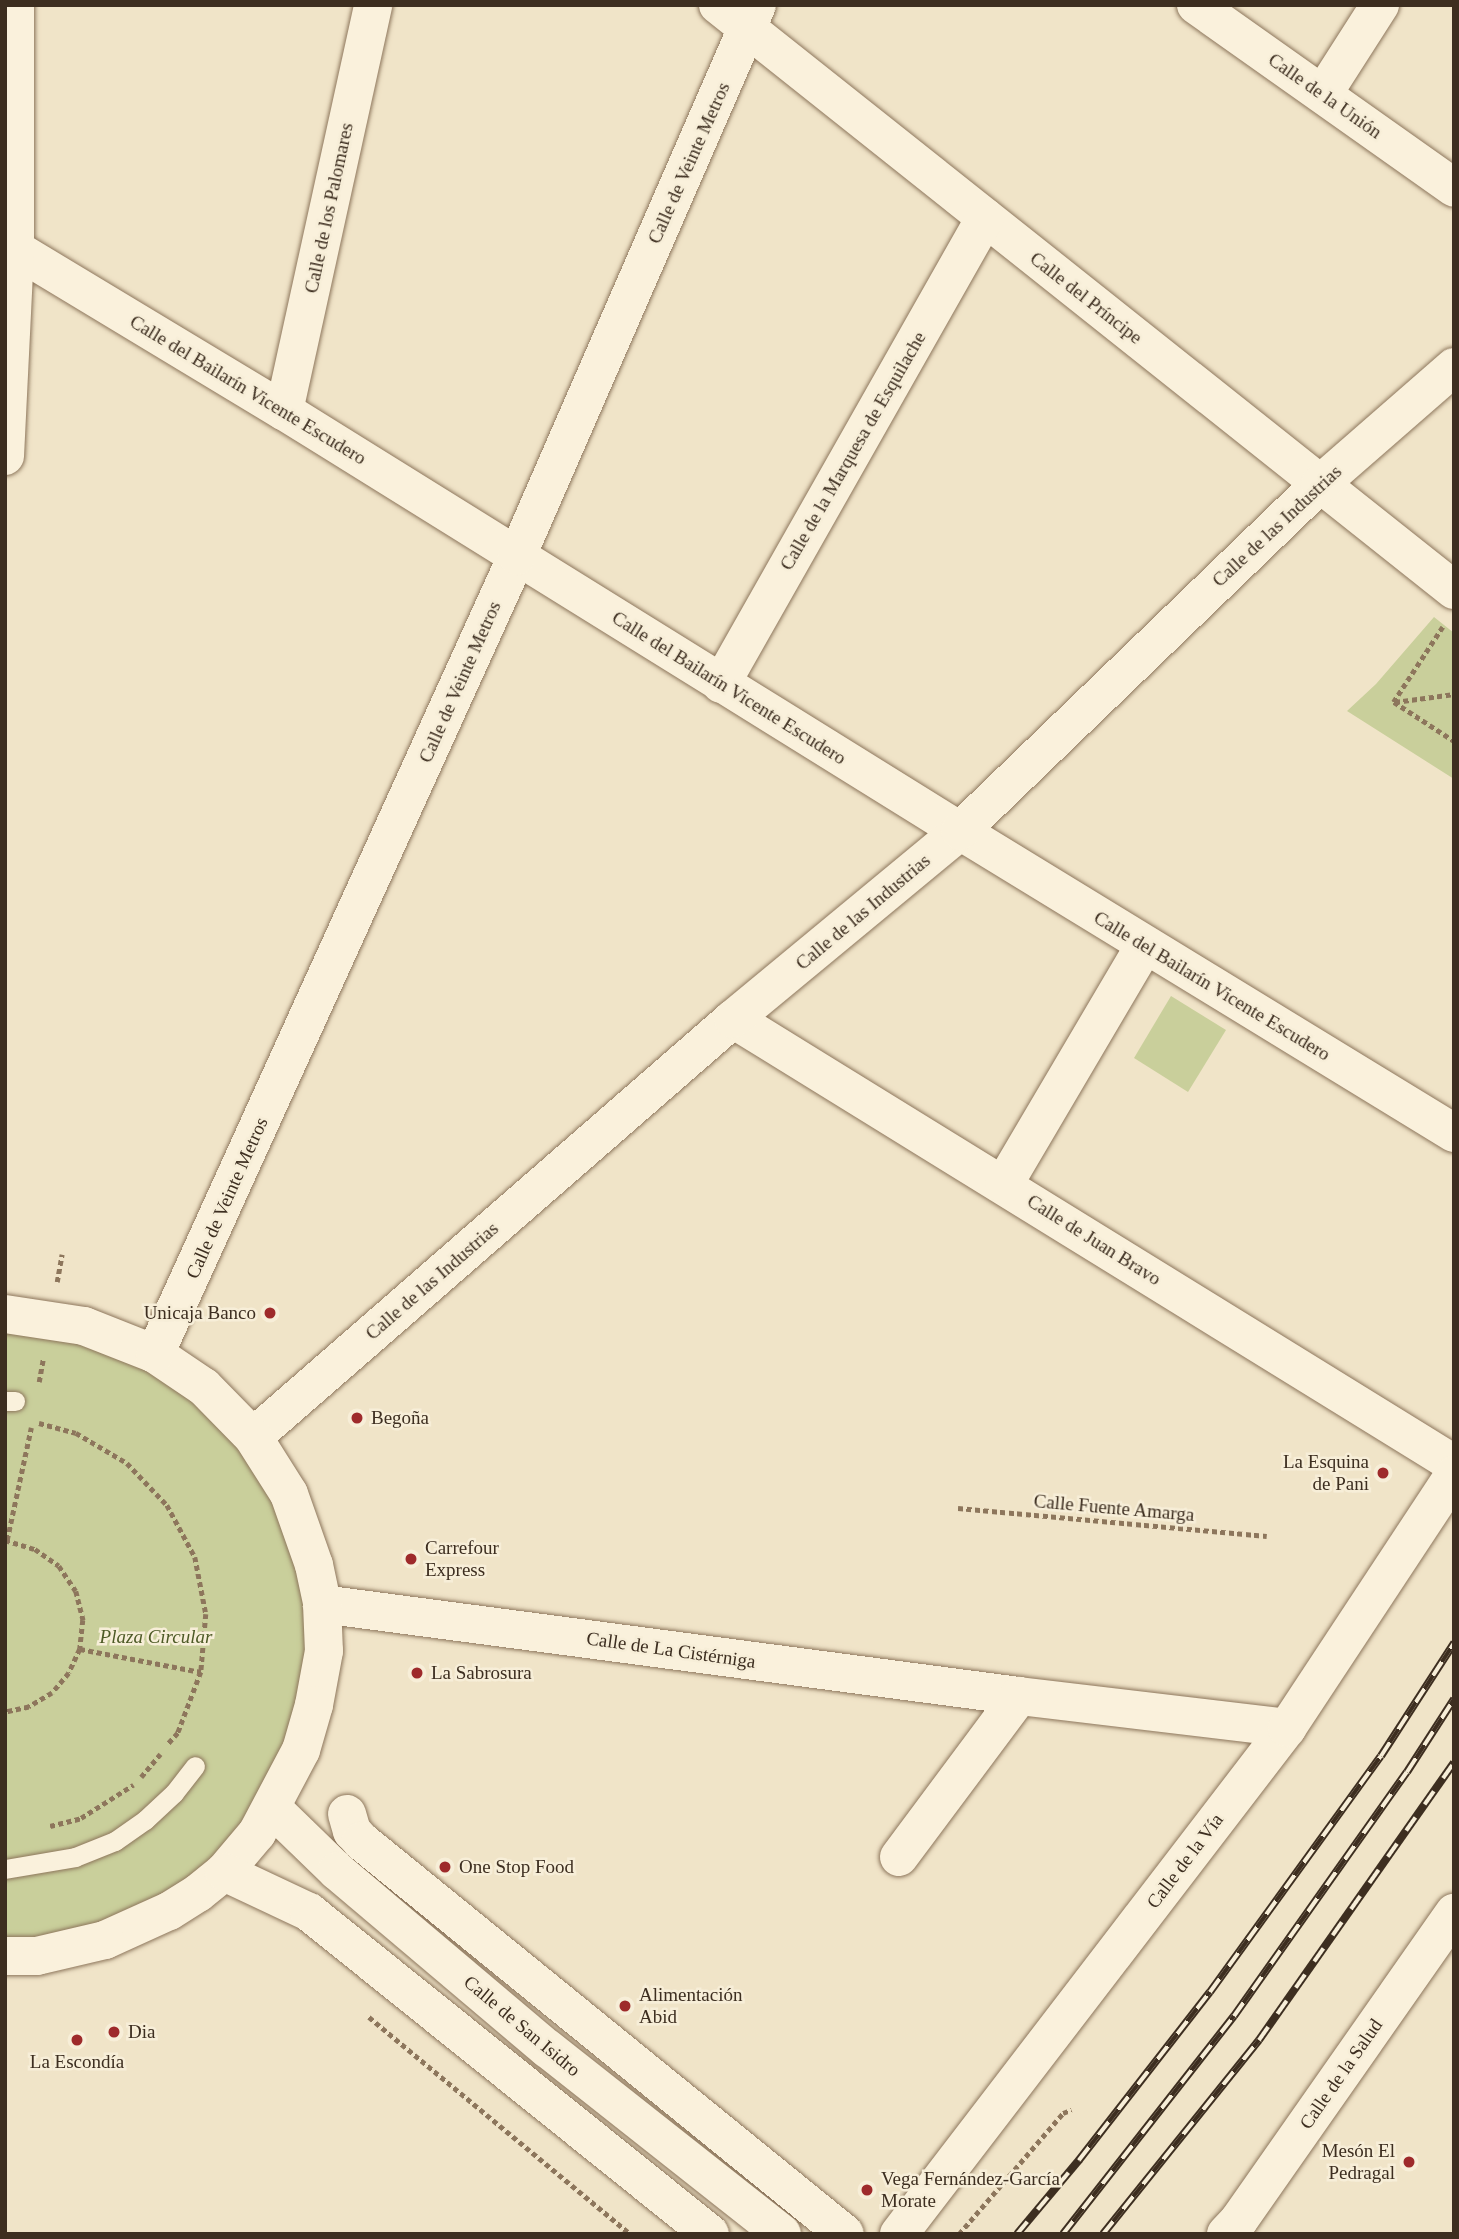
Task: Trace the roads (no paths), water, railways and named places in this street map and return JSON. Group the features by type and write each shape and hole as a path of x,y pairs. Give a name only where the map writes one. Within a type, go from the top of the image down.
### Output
{"street":[{"name":"Calle de los Palomares","path":"284,411 373,5"},
{"name":"Calle del Príncipe","path":"718,5 752,17 985,218 1320,484 1450,606"},
{"name":"Calle de la Unión","path":"1196,5 1454,188"},
{"path":"1323,94 1380,5"},
{"path":"5,456 12,11"},
{"name":"Calle de Veinte Metros","path":"155,1354 517,556 752,17"},
{"name":"Calle de la Marquesa de Esquilache","path":"721,684 985,218"},
{"name":"Calle del Bailarín Vicente Escudero","path":"10,246 284,411 721,684 1454,1133"},
{"name":"Calle de las Industrias","path":"253,1437 733,1019 960,831 1320,484 1454,367"},
{"path":"1004,1184 1145,945"},
{"name":"Calle de Juan Bravo","path":"733,1019 1454,1464"},
{"path":"5,1314 84,1326 155,1354 204,1387 253,1437 289,1494 314,1565 322,1604 324,1651 314,1705 301,1750 257,1833 224,1872 198,1894 169,1911 106,1940 37,1956 5,1956"},
{"name":"Calle de la Vía","path":"899,2234 1287,1728 1454,1475"},
{"name":"Calle de La Cistérniga","path":"322,1604 1019,1696 1287,1728"},
{"path":"899,1857 1019,1696"},
{"name":"Calle de San Isidro","path":"272,1808 337,1871 537,2040 782,2234"},
{"path":"347,1814 352,1831 361,1841 845,2234"},
{"path":"224,1872 309,1912 710,2234"},
{"name":"Calle de la Salud","path":"1226,2234 1239,2220 1454,1913"}],"lane":[{"path":"5,1869 66,1859 115,1841 145,1820 174,1793 195,1766"}],"railway":[{"path":"1017,2234 1079,2160 1210,1992 1381,1756 1454,1643"},
{"path":"1063,2234 1234,2016 1407,1772 1454,1699"},
{"path":"1103,2234 1259,2040 1454,1763"}],"place":[{"name":"Unicaja Banco","path":"270,1313"},
{"name":"Begoña","path":"357,1418"},
{"name":"La Esquina de Pani","path":"1383,1473"},
{"name":"Carrefour Express","path":"411,1559"},
{"name":"La Sabrosura","path":"417,1673"},
{"name":"One Stop Food","path":"445,1867"},
{"name":"Alimentación Abid","path":"625,2006"},
{"name":"Dia","path":"114,2032"},
{"name":"La Escondía","path":"77,2040"},
{"name":"Mesón El Pedragal","path":"1409,2162"},
{"name":"Vega Fernández-García Morate","path":"867,2190"}],"park label":[{"name":"Plaza Circular","path":"156,1637"}]}
